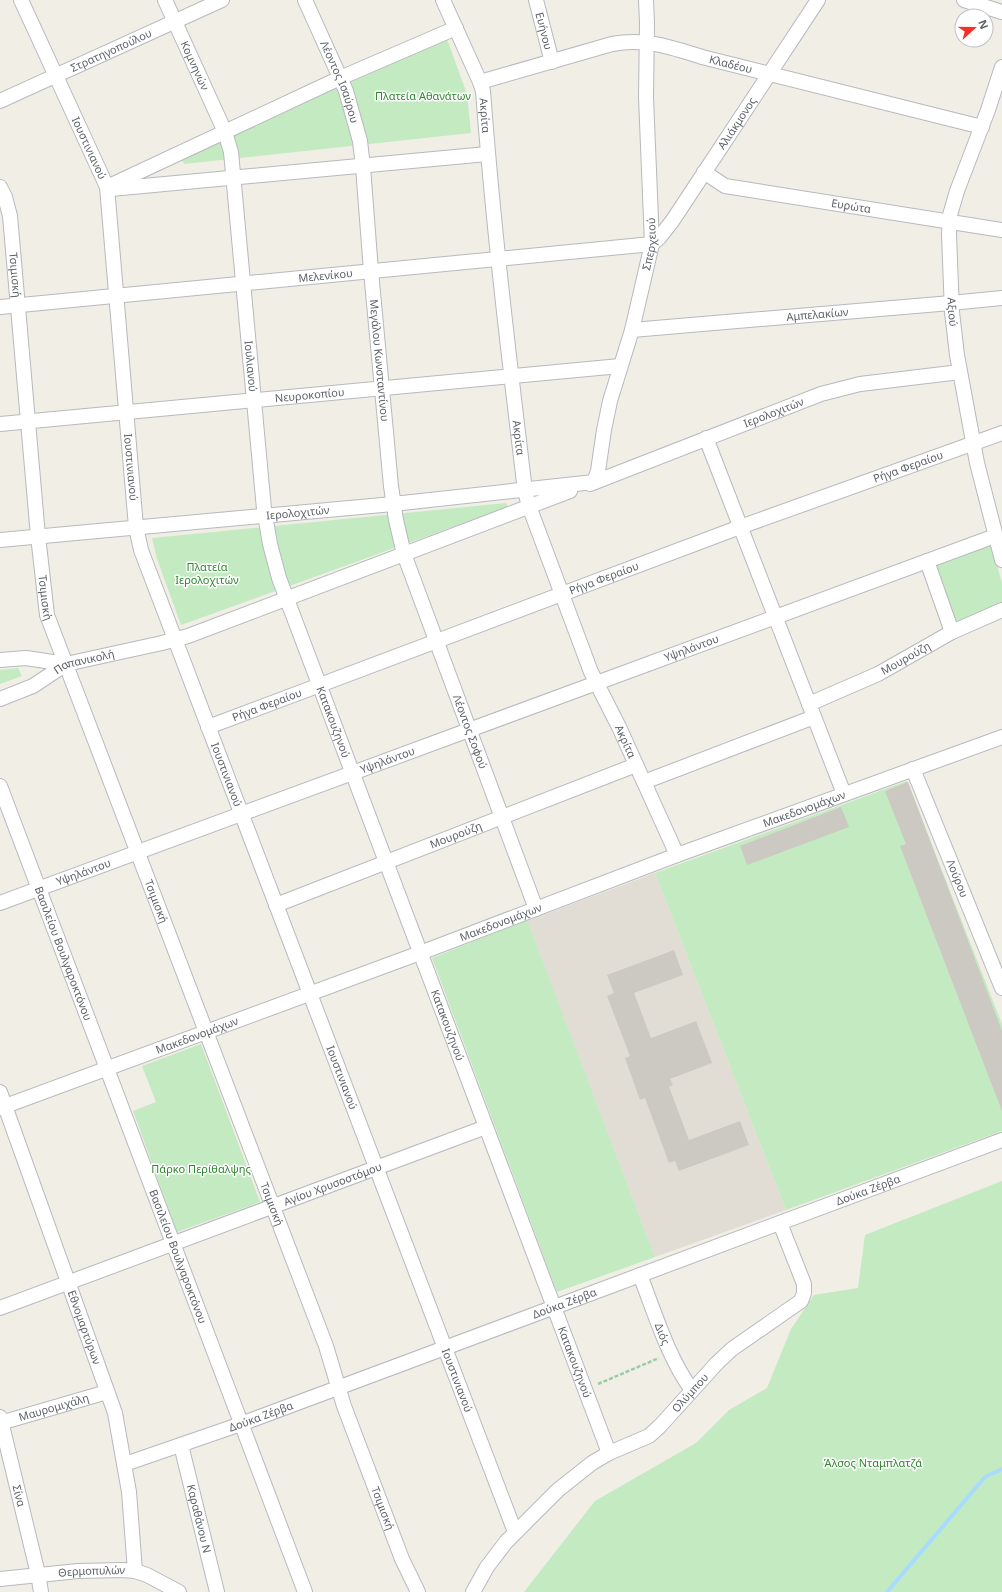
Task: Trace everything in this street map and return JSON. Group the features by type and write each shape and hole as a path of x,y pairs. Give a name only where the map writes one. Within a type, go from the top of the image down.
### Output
{"street":[{"name":"Ιουστινιανού","path":"21,0 107,187 136,527 146,563 514,1532"},
{"name":"Κομνηνών","path":"165,0 225,132"},
{"name":"Στρατηγοπούλου","path":"0,101 222,0"},
{"name":"Λέοντος Ισαύρου","path":"305,0 346,91 357,130 363,167"},
{"name":"Ακρίτα","path":"443,0 483,91 510,376 525,491 529,506 591,672 677,855"},
{"name":"Ευήνου","path":"536,0 552,62"},
{"name":"Σπερχειού","path":"594,482 598,471 604,430 620,366 632,330 652,244 646,97 646,0"},
{"name":"Αλιάκμονος","path":"652,244 659,238 673,220 818,0"},
{"path":"964,0 1002,12"},
{"path":"107,187 340,78 456,28"},
{"name":"Κλαδέου","path":"480,82 612,44 625,42 647,42 660,44 702,57 982,127"},
{"name":"Αξιού","path":"1002,68 982,127 956,190 950,222 951,303 960,372 973,442 1002,560"},
{"name":"Ιουλιανού","path":"225,132 232,152 235,178 265,515 270,544 286,599"},
{"path":"107,187 109,189 363,167 488,154"},
{"name":"Μεγάλου Κωνσταντίνου","path":"363,167 371,271 393,504 404,554"},
{"name":"Ευρώτα","path":"704,172 725,186 1002,230"},
{"name":"Τσιμισκή","path":"0,187 5,197 10,216 16,305 46,610 326,1346 338,1388 402,1559 418,1592"},
{"name":"Μελενίκου","path":"0,307 652,244"},
{"name":"Αμπελακίων","path":"632,330 1002,298"},
{"name":"Νευροκοπίου","path":"0,424 620,366"},
{"name":"Ιερολοχιτών","path":"175,640 594,482 800,401 841,388 960,372"},
{"name":"Ρήγα Φεραίου","path":"208,726 740,527 973,442 1002,433"},
{"path":"706,438 844,794"},
{"name":"Ιερολοχιτών","path":"0,540 393,504 525,491 594,482"},
{"name":"Υψηλάντου","path":"0,903 995,536"},
{"name":"Λέοντος Σοφού","path":"404,554 536,909"},
{"path":"927,561 952,632"},
{"name":"Κατακουζηνού","path":"286,599 609,1453"},
{"name":"Μουρούζη","path":"644,782 811,711 952,632 1002,610"},
{"name":"Παπανικολή","path":"0,698 33,686 66,664 175,640"},
{"path":"0,660 19,658 66,664"},
{"name":"Μακεδονομάχων","path":"3,1107 420,953 677,855 1002,737"},
{"name":"Μουρούζη","path":"276,905 636,765"},
{"name":"Λούρου","path":"914,769 1002,988"},
{"name":"Βασιλείου Βουλγαροκτόνου","path":"0,786 304,1592"},
{"name":"Εθνομαρτύρων","path":"0,1092 3,1107 69,1282 118,1425 129,1492 135,1571"},
{"name":"Αγίου Χρυσοστόμου","path":"0,1308 486,1127"},
{"name":"Δούκα Ζέρβα","path":"125,1464 241,1424 1002,1140"},
{"name":"Ολύμπου","path":"473,1592 487,1567 514,1532 572,1478 592,1463 609,1453 649,1436 660,1426 716,1363 732,1349 798,1304 804,1296 804,1284 780,1222"},
{"name":"Διός","path":"640,1275 671,1353 682,1376 692,1390"},
{"name":"Μαυρομιχάλη","path":"0,1421 107,1392"},
{"name":"Σίνα","path":"0,1421 38,1574 41,1592"},
{"name":"Καραθάνου Ν","path":"180,1445 217,1592"},
{"name":"Θερμοπυλών","path":"0,1579 38,1574 122,1570 135,1571 147,1575 176,1591"}],"path":[{"path":"585,1390 671,1353"}],"shaded area":[{"path":"655,873 786,1210 655,1257 527,921"}],"green space":[{"name":"Πλατεία Αθανάτων","path":"447,39 467,94 471,133 184,164 181,158"},
{"name":"Πλατεία Ιερολοχιτών","path":"506,503 508,507 181,625 157,559 152,538"},
{"path":"991,545 1002,583 1002,604 954,625 933,566"},
{"path":"18,668 22,676 0,684 0,670"},
{"path":"907,781 1002,1024 1002,1131 786,1210 655,873"},
{"path":"527,920 655,1257 557,1292 432,958"},
{"name":"Πάρκο Περίθαλψης","path":"201,1044 260,1202 177,1232 133,1111 156,1102 142,1066"},
{"name":"Άλσος Νταμπλατζά","path":"1002,1181 1002,1592 524,1592 595,1501 696,1443 729,1410 767,1388 791,1329 814,1295 858,1288 865,1235"}],"building":[{"path":"908,782 1002,1031 1002,1111 900,846 906,844 885,791"},
{"path":"841,807 849,827 747,865 740,846"},
{"path":"674,950 683,975 634,993 651,1038 696,1021 712,1063 670,1079 673,1085 669,1087 689,1140 740,1121 749,1145 679,1171 675,1161 669,1163 645,1098 640,1100 625,1058 630,1056 607,996 614,993 607,975"}],"waterway":[{"path":"887,1592 985,1477 1002,1469"}]}
